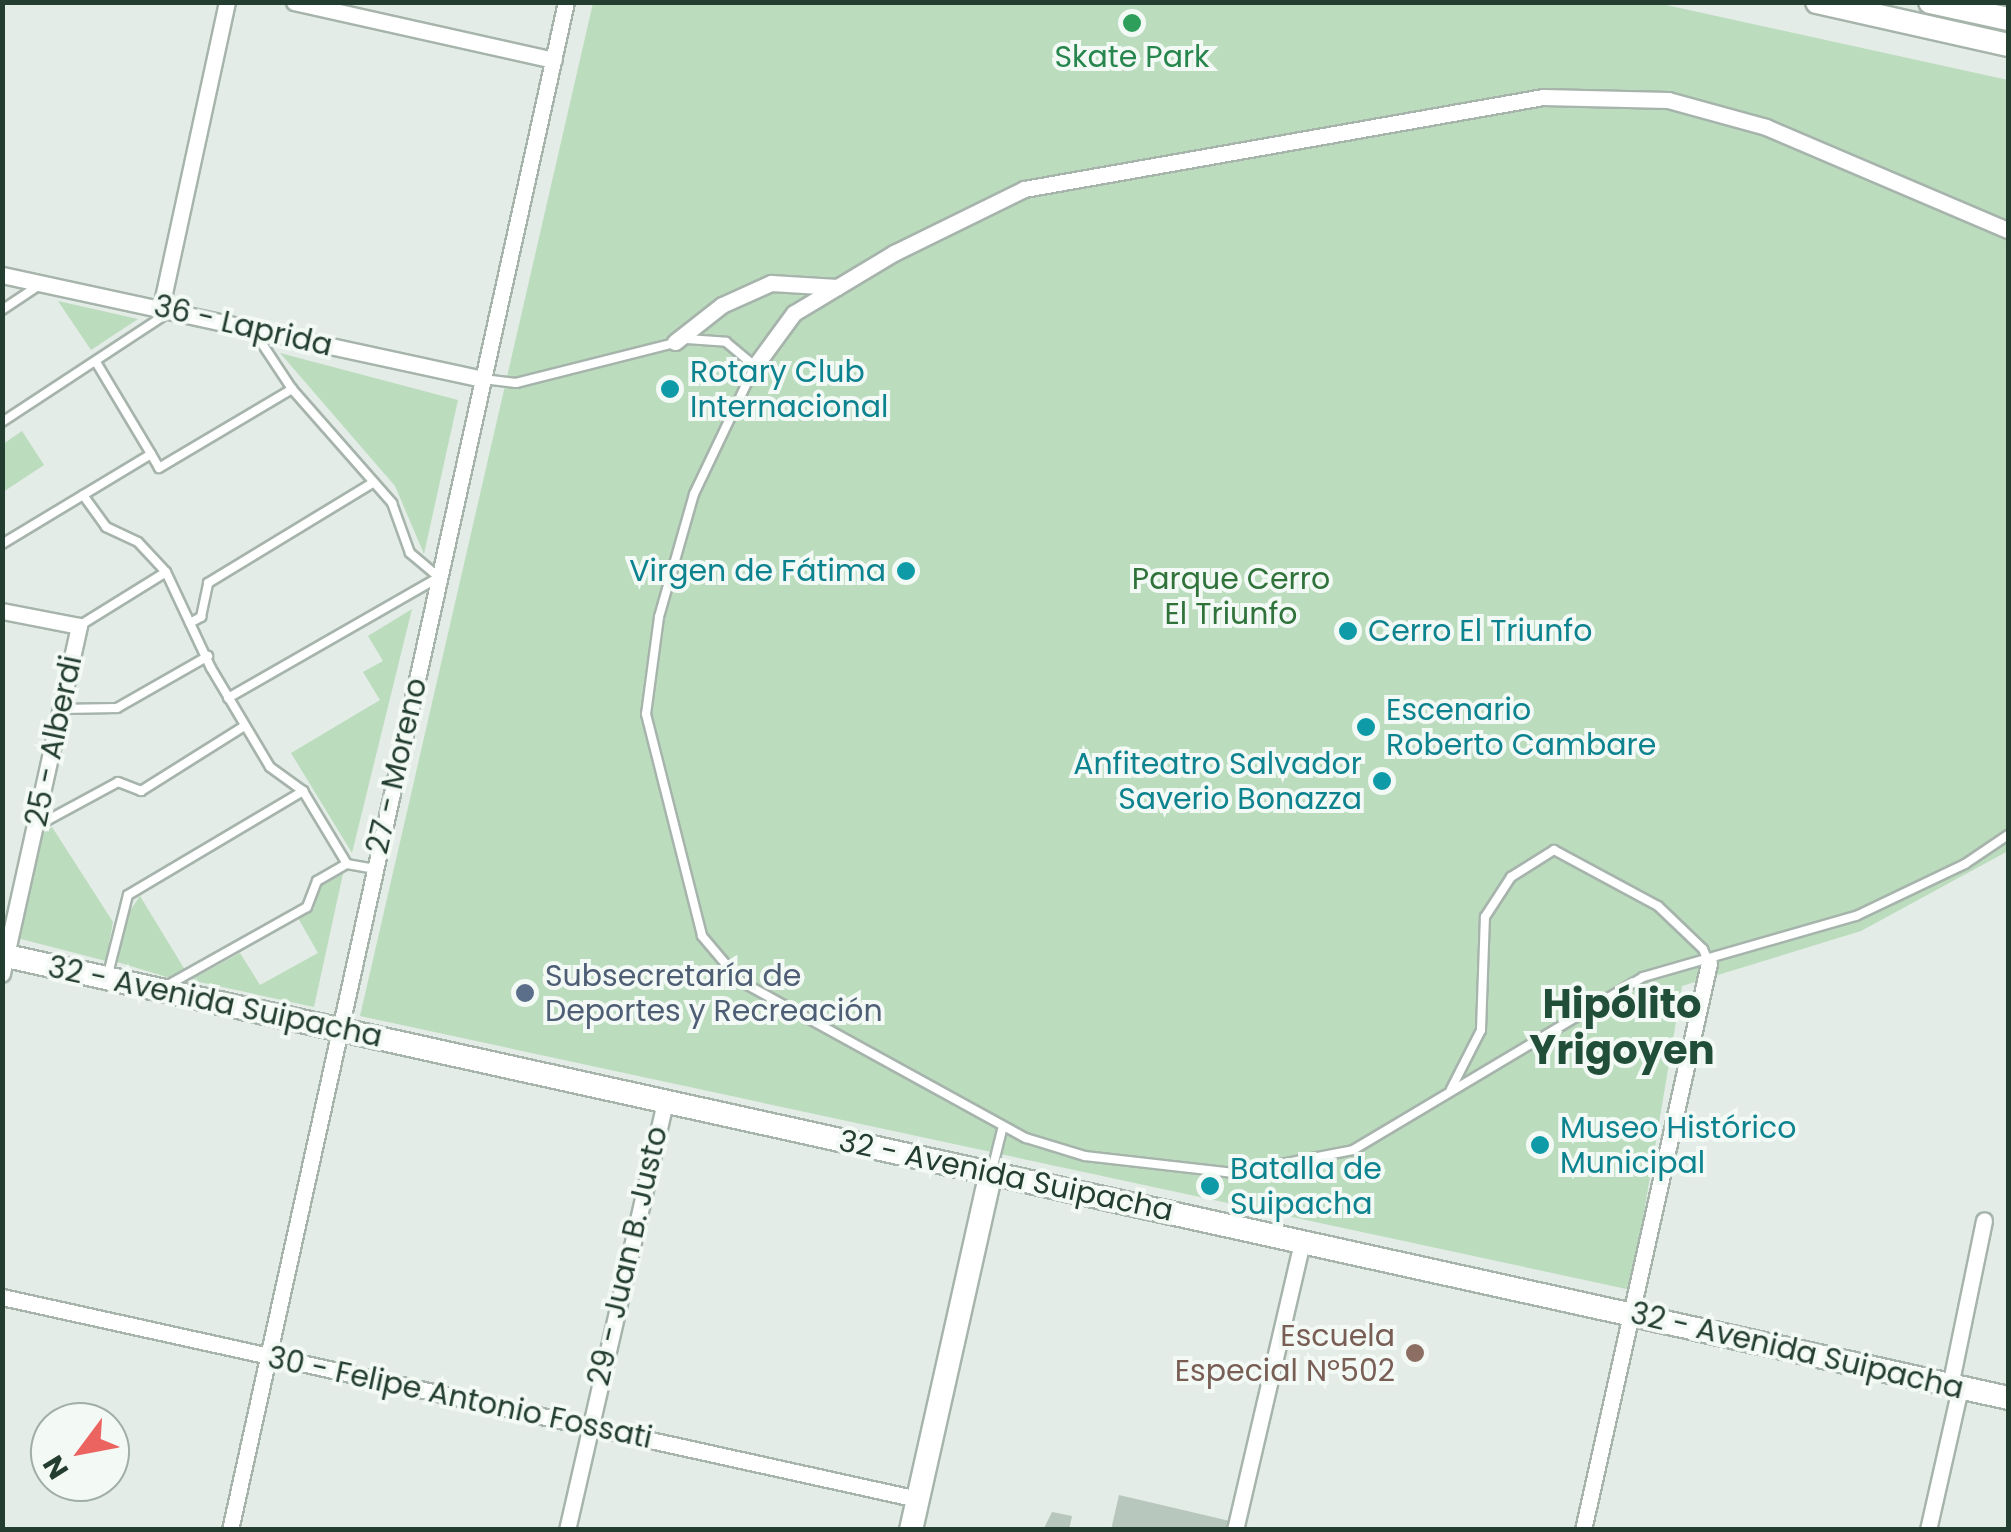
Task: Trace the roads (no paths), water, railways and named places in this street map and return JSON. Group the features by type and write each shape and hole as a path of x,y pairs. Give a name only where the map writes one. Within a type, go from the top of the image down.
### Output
{"street":[{"path":"167,309 227,2"},
{"path":"294,2 554,60"},
{"name":"27 - Moreno","path":"230,1530 566,2"},
{"path":"1817,2 2008,45"},
{"path":"1929,28 1933,3 2008,19"},
{"path":"755,366 794,313 1024,189 1543,97 1668,100 1766,127 2008,230"},
{"name":"36 - Laprida","path":"2,274 484,379"},
{"path":"675,342 722,305 771,282 837,287"},
{"path":"2,612 79,626"},
{"name":"25 - Alberdi","path":"4,962 79,626"},
{"name":"32 - Avenida Suipacha","path":"4,962 107,978 2008,1398"},
{"path":"1584,1530 1709,964"},
{"name":"29 - Juan B. Justo","path":"568,1530 588,1426 665,1101"},
{"path":"912,1530 991,1173"},
{"path":"1928,1530 1984,1220"},
{"path":"1236,1530 1302,1241"},
{"name":"30 - Felipe Antonio Fossati","path":"2,1297 918,1499"}],"lane":[{"path":"2,310 42,284"},
{"path":"2,422 96,362 167,309"},
{"path":"228,698 438,578 410,554 392,504 292,389 253,329"},
{"path":"484,379 516,383 701,336 726,342 755,366 694,494 659,618 646,714 702,936 740,980 1003,1126 1085,1156 1234,1173 1353,1150 1643,977 1709,964 1856,916 1965,864 2008,835"},
{"path":"96,362 159,468 292,389"},
{"path":"2,544 150,454"},
{"path":"190,623 201,616 208,583 374,482"},
{"path":"83,495 106,527 138,542 166,572 244,727 270,767 303,791 347,864"},
{"path":"79,626 166,572"},
{"path":"60,709 116,708 208,656"},
{"path":"35,827 118,782 140,790 244,727"},
{"path":"107,978 128,895 303,791"},
{"path":"1449,1092 1481,1030 1485,917 1511,877 1554,850 1658,906 1703,949 1709,964"},
{"path":"160,990 308,907 317,881 347,864 374,869"},
{"path":"991,1173 1003,1126"}],"place":[{"name":"Skate Park","path":"1132,23"},
{"name":"Rotary Club Internacional","path":"670,389"},
{"name":"Virgen de Fátima","path":"906,571"},
{"name":"Cerro El Triunfo","path":"1348,631"},
{"name":"Escenario Roberto Cambare","path":"1366,727"},
{"name":"Anfiteatro Salvador Saverio Bonazza","path":"1382,781"},
{"name":"Subsecretaría de Deportes y Recreación","path":"525,993"},
{"name":"Museo Histórico Municipal","path":"1540,1145"},
{"name":"Batalla de Suipacha","path":"1210,1186"},
{"name":"Escuela Especial Nº502","path":"1415,1353"}],"district":[{"name":"Hipólito Yrigoyen","path":"1622,1027"}],"park label":[{"name":"Parque Cerro El Triunfo","path":"1231,596"}]}
